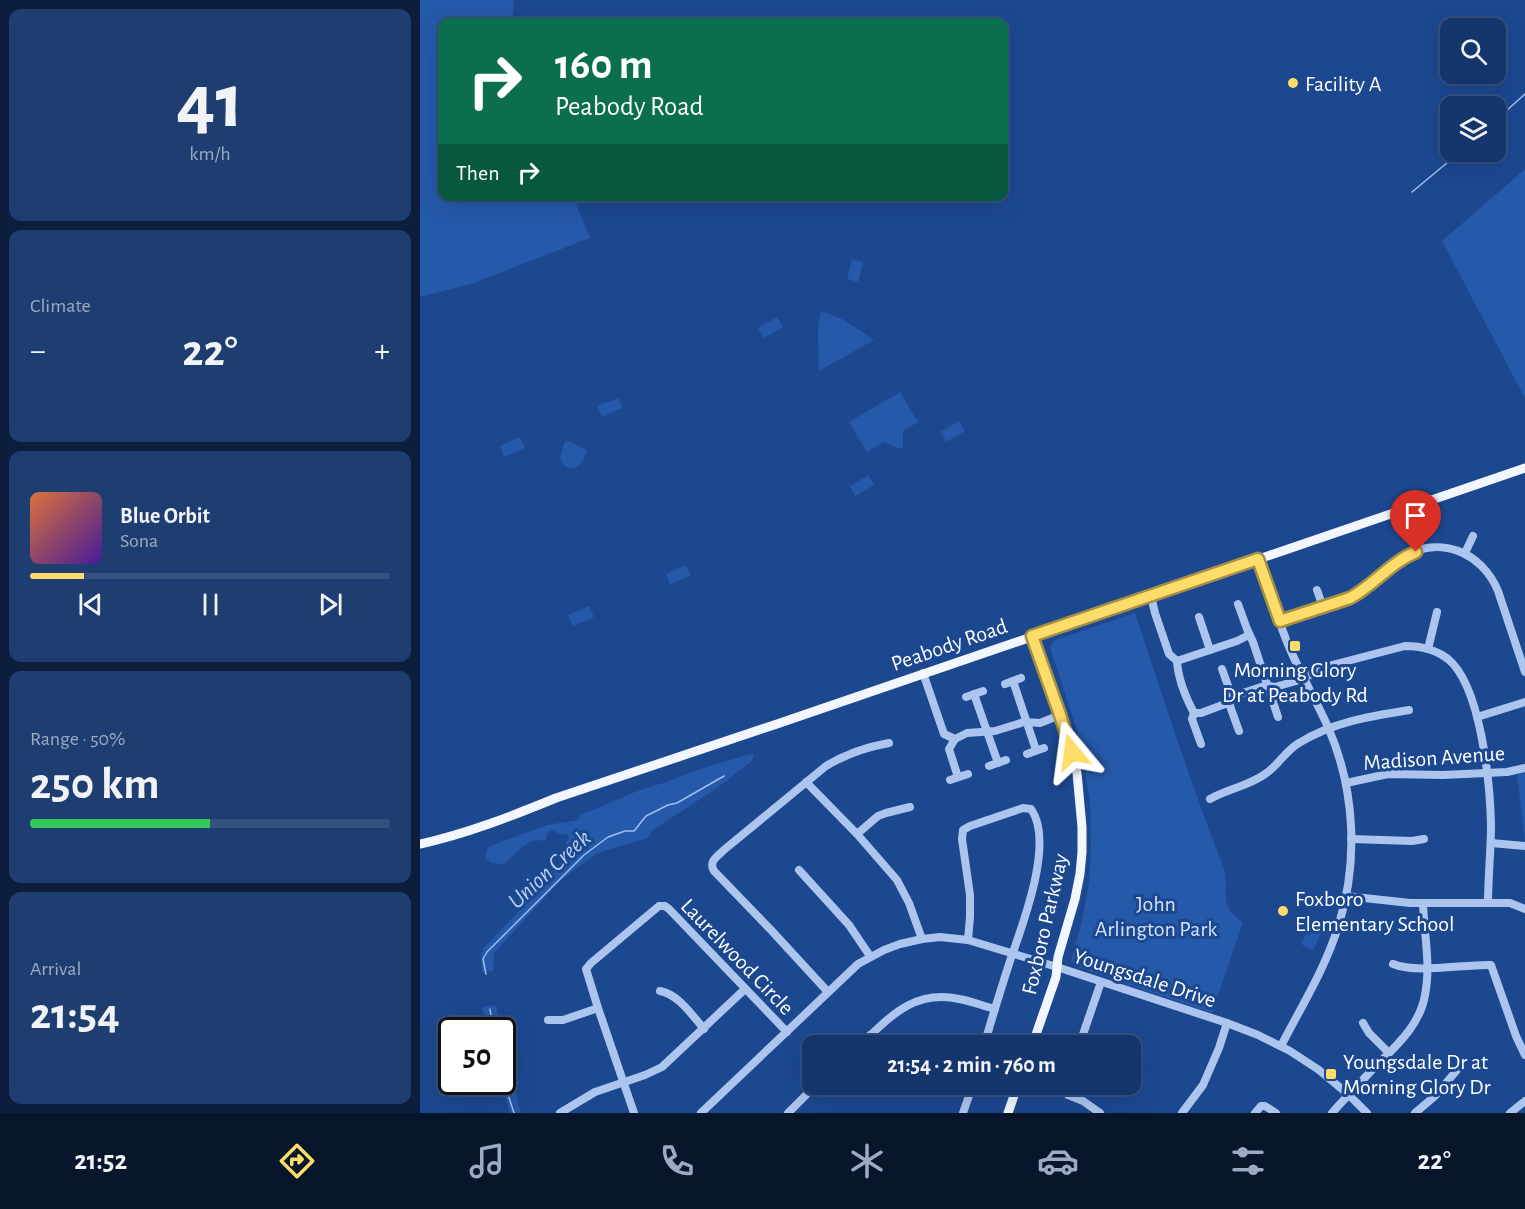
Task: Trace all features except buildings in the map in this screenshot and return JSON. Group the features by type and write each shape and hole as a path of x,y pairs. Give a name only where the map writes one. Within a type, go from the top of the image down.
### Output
{"main road":[{"name":"Peabody Road","path":"420,844 479,826 1524,469"},
{"name":"Foxboro Parkway","path":"1032,636 1060,715 1077,773 1082,818 1082,852 1075,899 1058,957 1056,977 1036,1035"},
{"path":"1008,1113 1014,1095"}],"street":[{"path":"1465,553 1473,536"},
{"path":"1280,621 1350,598 1395,563 1416,552 1442,548 1465,553 1490,575 1496,586 1525,672"},
{"path":"1258,559 1289,648 1329,729 1346,783 1351,817 1351,864 1338,927 1331,947 1281,1046"},
{"path":"1317,590 1323,607"},
{"path":"1151,596 1169,654 1177,661 1189,704 1194,713 1192,719 1201,744"},
{"path":"1238,604 1278,717"},
{"path":"1428,649 1437,612"},
{"path":"1199,617 1210,650"},
{"path":"1177,661 1249,635"},
{"path":"1194,713 1201,713 1225,704 1237,695 1268,686 1275,687 1332,665 1405,646 1428,649 1447,659 1467,686 1482,737 1490,810 1488,903"},
{"path":"1222,669 1230,694 1230,706 1239,731"},
{"path":"923,673 944,734 955,739"},
{"path":"1013,681 1027,722 1040,749 1027,754"},
{"path":"983,691 970,696 987,732 998,763"},
{"path":"1477,717 1525,702"},
{"path":"1210,799 1264,775 1298,743 1329,729 1358,718 1409,710"},
{"path":"968,774 954,779 949,749 955,739 967,733 995,731 1027,722 1040,723 1060,715"},
{"path":"828,992 714,871 711,867 712,862 826,766 844,755 889,743"},
{"path":"988,766 1006,760"},
{"name":"Madison Avenue","path":"1346,783 1388,774 1443,775 1507,772 1525,768"},
{"path":"806,782 857,834 897,880 909,903 921,939"},
{"path":"857,834 878,816 910,807"},
{"path":"968,939 970,907 962,839 963,830 1023,808 1030,808 1037,825 1039,859 1025,918 987,1035"},
{"path":"1352,839 1412,841 1424,839"},
{"path":"1491,843 1525,846"},
{"path":"799,870 849,925 870,957"},
{"path":"1346,896 1424,903 1510,903 1525,909"},
{"path":"1332,1113 1402,1039 1420,1013 1426,994 1427,968 1424,903"},
{"name":"Laurelwood Circle","path":"634,1113 586,969 657,908 661,906 669,909 787,1032"},
{"name":"Youngsdale Drive","path":"701,1113 858,964 900,944 940,937 968,939 1258,1035 1281,1046 1318,1070 1367,1113"},
{"path":"1393,964 1400,967 1427,968 1491,965 1525,1055"},
{"path":"1083,1035 1101,982"},
{"path":"560,1113 586,1096 662,1067 745,989"},
{"path":"660,990 668,992 704,1029"},
{"path":"870,1035 898,1010 908,1004 926,999 957,998 994,1009"},
{"path":"548,1020 563,1020 598,1008"},
{"path":"1182,1113 1203,1085 1227,1023"},
{"path":"1363,1023 1369,1033 1389,1053"},
{"path":"1416,1113 1435,1096 1457,1070"},
{"path":"789,1113 806,1095"},
{"path":"963,1113 969,1095"},
{"path":"1068,1095 1083,1101 1100,1113"},
{"path":"1510,1113 1525,1101"},
{"path":"1255,1113 1262,1106 1276,1113"}],"green space":[{"path":"420,0 514,0 512,18 438,18 438,201 575,201 590,238 471,284 420,297"},
{"path":"1525,169 1525,398 1442,241"},
{"path":"852,259 863,262 858,282 847,279"},
{"path":"824,312 844,320 874,340 819,371 818,333 820,313"},
{"path":"777,317 783,327 764,338 758,328"},
{"path":"900,392 918,422 903,431 903,447 900,449 884,442 867,452 849,422"},
{"path":"618,398 622,408 602,417 597,406"},
{"path":"959,421 965,431 946,442 940,432"},
{"path":"520,437 525,448 504,457 500,446"},
{"path":"568,441 587,450 583,461 575,468 567,467 560,458 565,442"},
{"path":"869,475 874,485 855,496 850,486"},
{"path":"686,565 691,576 670,584 666,574"},
{"path":"589,606 594,617 573,626 568,615"},
{"name":"John Arlington Park","path":"1135,613 1188,771 1223,866 1229,909 1243,922 1212,1013 1077,967 1071,961 1089,883 1090,803 1081,743 1050,647 1055,640"},
{"path":"750,754 754,755 752,761 717,788 653,830 648,838 597,853 559,882 494,953 493,971 482,972 483,949 569,854 566,844 569,837 567,834 563,835 551,830 546,835 546,840 531,841 504,864 492,863 485,858 488,847 547,825 578,820 580,815 640,790"},
{"path":"1525,773 1525,842 1517,774"},
{"path":"1313,919 1325,925 1313,950 1301,944"},
{"path":"496,1005 498,1017 485,1017 482,1007"},
{"path":"516,1094 521,1113 510,1113 505,1095"}],"waterway":[{"path":"1506,111 1525,94"},
{"path":"1412,192 1448,162"},
{"name":"Union Creek","path":"486,974 483,959 487,952 584,855 608,837 625,831 634,831 646,816 677,803 724,776"},
{"name":"Union Creek","path":"490,1009 491,1017"},
{"name":"Union Creek","path":"508,1095 514,1113"}],"place":[{"name":"Facility A","path":"1293,83"},
{"name":"Morning Glory Dr at Peabody Rd","path":"1295,646"},
{"name":"Foxboro Elementary School","path":"1283,911"},
{"name":"Youngsdale Dr at Morning Glory Dr","path":"1331,1074"}],"route":[{"path":"1072,752 1032,636 1258,559 1280,621 1350,598 1402,558 1416,552"}]}
